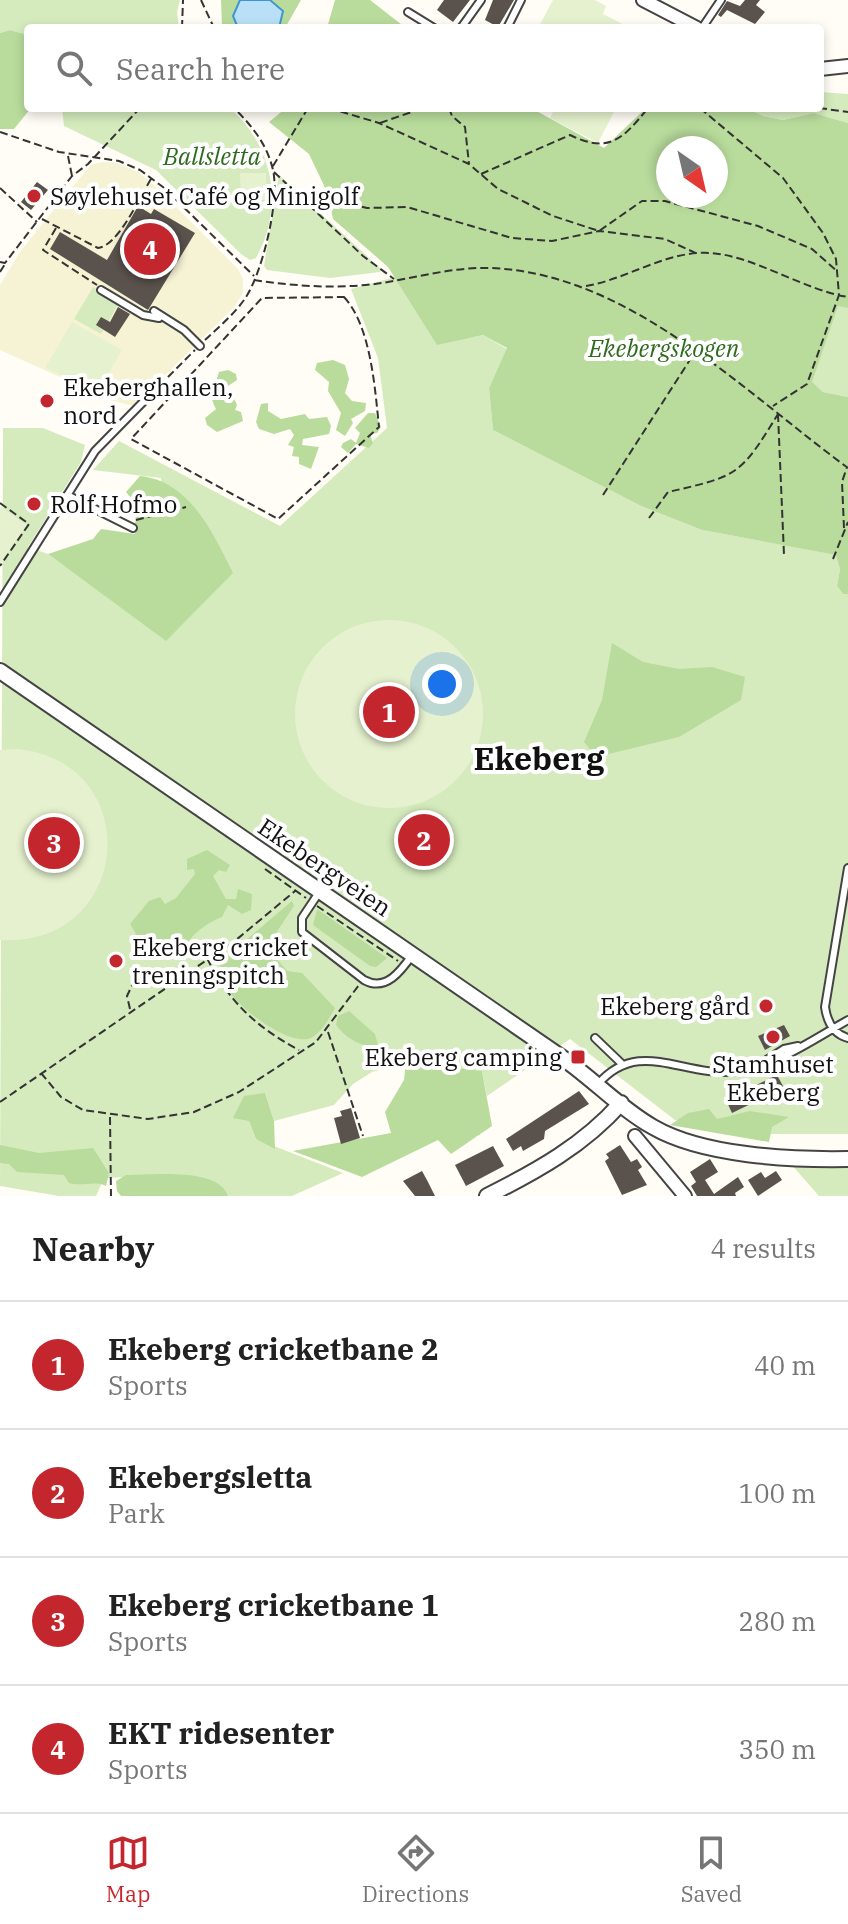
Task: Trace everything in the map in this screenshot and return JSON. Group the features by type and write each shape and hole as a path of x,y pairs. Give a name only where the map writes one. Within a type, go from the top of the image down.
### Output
{"street":[{"path":"643,0 692,24"},
{"path":"824,69 848,66"},
{"name":"Ekebergveien","path":"0,671 316,897 598,1084 650,1126 683,1139 770,1156 848,1159"},
{"path":"487,1196 558,1158 600,1126 621,1103"},
{"path":"635,1136 685,1196"}],"lane":[{"path":"509,24 521,0"},
{"path":"703,24 721,0"},
{"path":"463,24 477,2"},
{"path":"408,12 428,24"},
{"path":"101,290 143,315 159,318 184,330 200,346"},
{"path":"154,311 159,318"},
{"path":"0,602 95,451 145,400"},
{"path":"67,495 133,528"},
{"path":"848,868 825,1007 833,1029 848,1038"},
{"path":"316,897 302,918 304,936 364,980 384,983 409,960"},
{"path":"598,1084 621,1063 648,1060 714,1072 737,1071 763,1062 784,1049 802,1046 848,1020"},
{"path":"595,1038 621,1063"}],"path":[{"path":"182,24 183,0"},
{"path":"201,0 212,24"},
{"path":"824,109 848,112"},
{"path":"0,272 72,176 136,112"},
{"path":"238,112 258,135 274,172 363,256 395,280"},
{"path":"272,167 306,112"},
{"path":"342,112 379,123 469,164 498,189 553,216 599,231 665,239 698,254"},
{"path":"379,123 411,112"},
{"path":"450,112 465,127 469,164"},
{"path":"480,175 570,135 592,146 612,143 644,112"},
{"path":"705,112 783,178 829,244 837,271 839,295 807,384 773,406"},
{"path":"0,132 68,154 129,164 152,178 254,278 328,287 491,268 583,286 695,351 773,406 847,467 842,482 844,528"},
{"path":"68,154 72,176"},
{"path":"254,278 268,230 274,172"},
{"path":"41,218 98,248 104,248 114,241 152,178"},
{"path":"0,188 38,223"},
{"path":"303,201 322,198 367,208 407,207 512,238 552,241 599,231 642,201 665,201 758,226 812,249 837,271"},
{"path":"56,227 43,250 90,278 101,290"},
{"path":"583,286 634,273 677,255 713,253 848,297"},
{"path":"0,262 5,263"},
{"path":"344,297 351,305 371,361 379,427 278,519 131,439 262,298 344,297"},
{"path":"603,495 695,351"},
{"path":"649,518 668,492 713,483 745,464 778,413"},
{"path":"778,413 784,555"},
{"path":"0,503 29,524 0,566"},
{"path":"133,528 136,519 186,507"},
{"path":"833,559 848,522"},
{"path":"0,1102 236,940 295,891 316,897 409,960"},
{"path":"207,958 237,1007 265,1031 300,1051"},
{"path":"130,1010 127,996 134,981 149,974 171,983"},
{"path":"41,1073 67,1102 110,1115 160,1119 194,1112 239,1092 328,1031 344,1001 364,980"},
{"path":"328,1031 363,1136"},
{"path":"110,1115 111,1196"}],"shaded area":[{"path":"117,163 138,172 238,269 243,279 243,293 235,306 134,406 113,401 0,350 0,285 20,252 61,201 91,165"}],"green space":[{"path":"0,0 180,0 178,24 24,24 24,34 10,30 0,33"},
{"path":"221,0 301,0 287,24 222,24"},
{"path":"335,0 370,0 401,24 328,24"},
{"path":"553,0 595,0 606,6 603,14 622,24 540,24"},
{"path":"10,30 24,34 24,112 28,112 14,129 0,129 0,33"},
{"path":"824,92 848,94 848,123 814,113 783,120 754,112 824,112"},
{"name":"Ballsletta","path":"62,112 234,112 256,140 270,178 270,218 256,258 250,260 241,254 156,170 64,126"},
{"name":"Ekebergskogen","path":"281,112 538,112 604,148 642,112 754,112 783,120 814,113 848,123 848,308 838,306 812,382 823,392 848,397 848,594 843,594 837,586 840,569 836,555 702,530 641,506 493,430 489,388 507,348 483,335 437,345 388,267 333,219 328,194 309,154 269,122"},
{"path":"553,112 614,112 598,143 550,118"},
{"path":"240,173 266,173 267,200 241,200"},
{"name":"Ballsletta","path":"279,175 381,269 380,272 330,278 267,270 264,266"},
{"path":"395,277 437,344 483,335 507,349 489,388 493,430 641,506 702,530 837,555 840,569 837,586 843,594 848,594 848,1134 769,1134 675,1120 570,1039 487,1096 482,1071 406,1062 372,1072 353,1084 334,1105 274,1121 265,1093 249,1121 256,1139 343,1173 292,1196 221,1196 154,1176 104,1178 96,1196 59,1196 0,1186 3,428 43,428 85,445 81,462 28,547 48,554 166,640 161,478 93,470 119,441 280,526 387,428 378,358 351,289"},
{"path":"93,287 119,303 101,334 74,319"},
{"path":"838,305 848,308 848,397 823,392 811,382"},
{"path":"72,322 122,350 99,391 45,368"},
{"path":"333,360 345,365 349,379 345,393 352,401 366,403 365,411 351,419 353,423 345,436 336,430 341,413 328,391 329,382 315,370 317,363"},
{"path":"228,370 236,374 237,380 222,390 232,394 237,405 235,410 241,412 243,421 217,432 207,425 205,418 216,409 212,394 219,372"},
{"path":"268,403 268,411 281,419 305,414 309,419 327,417 331,426 329,434 303,439 302,445 319,447 311,469 299,464 299,457 292,456 294,447 288,445 294,435 290,429 274,434 259,429 256,422 261,404"},
{"path":"368,413 375,413 381,427 377,433 370,434 373,443 369,448 356,444 348,453 341,447 343,443 351,439 356,443 360,433 355,428"},
{"path":"140,476 158,480 186,498 208,526 233,573 166,641 48,554 93,539 101,529 135,534 136,505 126,492"},
{"path":"0,506 27,525 0,564"},
{"path":"389,620 425,627 455,648 476,678 483,714 476,750 455,780 425,801 389,808 353,801 323,780 302,750 295,714 302,678 323,648 353,627"},
{"path":"612,643 643,662 679,669 712,667 745,677 741,700 679,737 596,757 584,742 602,700"},
{"path":"19,749 61,762 89,787 104,819 107,854 97,888 76,916 43,935 0,940 0,750"},
{"path":"207,850 230,865 226,872 219,870 213,876 226,899 236,899 238,889 252,894 251,910 242,914 228,905 222,917 193,936 183,953 162,959 146,951 130,924 149,901 160,897 165,904 176,898 195,874 194,869 187,870 187,859"},
{"path":"292,901 294,906 272,939 280,949 278,960 287,971 302,973 335,1008 328,1021 311,1038 290,1037 252,1015 227,988 219,963"},
{"path":"317,909 387,958 376,967 370,966 313,925"},
{"path":"349,1011 375,1034 378,1045 360,1044 336,1025 338,1016"},
{"path":"406,1062 482,1071 492,1126 451,1154 438,1140 362,1177 293,1151 391,1133 385,1112 404,1080"},
{"path":"265,1093 274,1121 275,1149 256,1139 249,1121 233,1118 244,1096"},
{"path":"709,1109 717,1119 750,1111 789,1117 772,1127 769,1142 670,1125 688,1113"},
{"path":"0,1145 39,1153 93,1148 109,1173 106,1186 69,1183 64,1175 17,1172 9,1164 0,1163"},
{"path":"790,1163 848,1167 848,1196 819,1196"},
{"path":"126,1175 199,1177 212,1180 228,1196 121,1196 116,1181"}],"water":[{"path":"240,0 270,0 283,11 280,24 236,24 233,16"}],"building":[{"path":"444,0 470,0 453,22 437,10"},
{"path":"493,0 514,0 500,24 485,20"},
{"path":"745,0 760,0 756,5 765,12 755,24 727,10 721,17 718,15 727,1 740,6"},
{"name":"Søylehuset Café og Minigolf","path":"37,182 48,190 31,210 21,202"},
{"path":"138,206 151,214 154,209 195,233 148,310 50,249 60,232 107,260"},
{"path":"118,307 130,314 115,337 96,325 101,317 110,322"},
{"name":"Stamhuset Ekeberg","path":"784,1025 790,1036 765,1050 758,1036"},
{"path":"777,1075 784,1088 732,1113 726,1100"},
{"path":"579,1091 589,1104 545,1131 544,1139 523,1151 521,1146 513,1151 506,1139"},
{"path":"351,1108 360,1138 341,1144 334,1118 342,1116 340,1111"},
{"path":"620,1145 631,1162 637,1159 642,1167 638,1170 647,1185 622,1195 605,1161 609,1158 606,1154"},
{"path":"493,1146 504,1166 466,1186 455,1165"},
{"path":"710,1159 718,1172 705,1180 714,1194 738,1177 744,1187 735,1193 736,1196 697,1196 691,1186 696,1182 690,1172"},
{"path":"422,1171 435,1196 415,1196 403,1181"},
{"path":"776,1171 782,1180 758,1196 748,1180 761,1172 765,1178"}],"place":[{"name":"Søylehuset Café og Minigolf","path":"34,196"},
{"name":"EKT ridesenter","path":"150,249"},
{"name":"Ekeberghallen, nord","path":"47,401"},
{"name":"Rolf Hofmo","path":"34,504"},
{"name":"Ekeberg cricketbane 2","path":"389,712"},
{"name":"Ekebergsletta","path":"424,840"},
{"name":"Ekeberg cricketbane 1","path":"54,843"},
{"name":"Ekeberg cricket treningspitch","path":"116,961"},
{"name":"Ekeberg gård","path":"766,1006"},
{"name":"Stamhuset Ekeberg","path":"773,1037"},
{"name":"Ekeberg camping","path":"578,1057"}],"district":[{"name":"Ekeberg","path":"539,758"}]}
